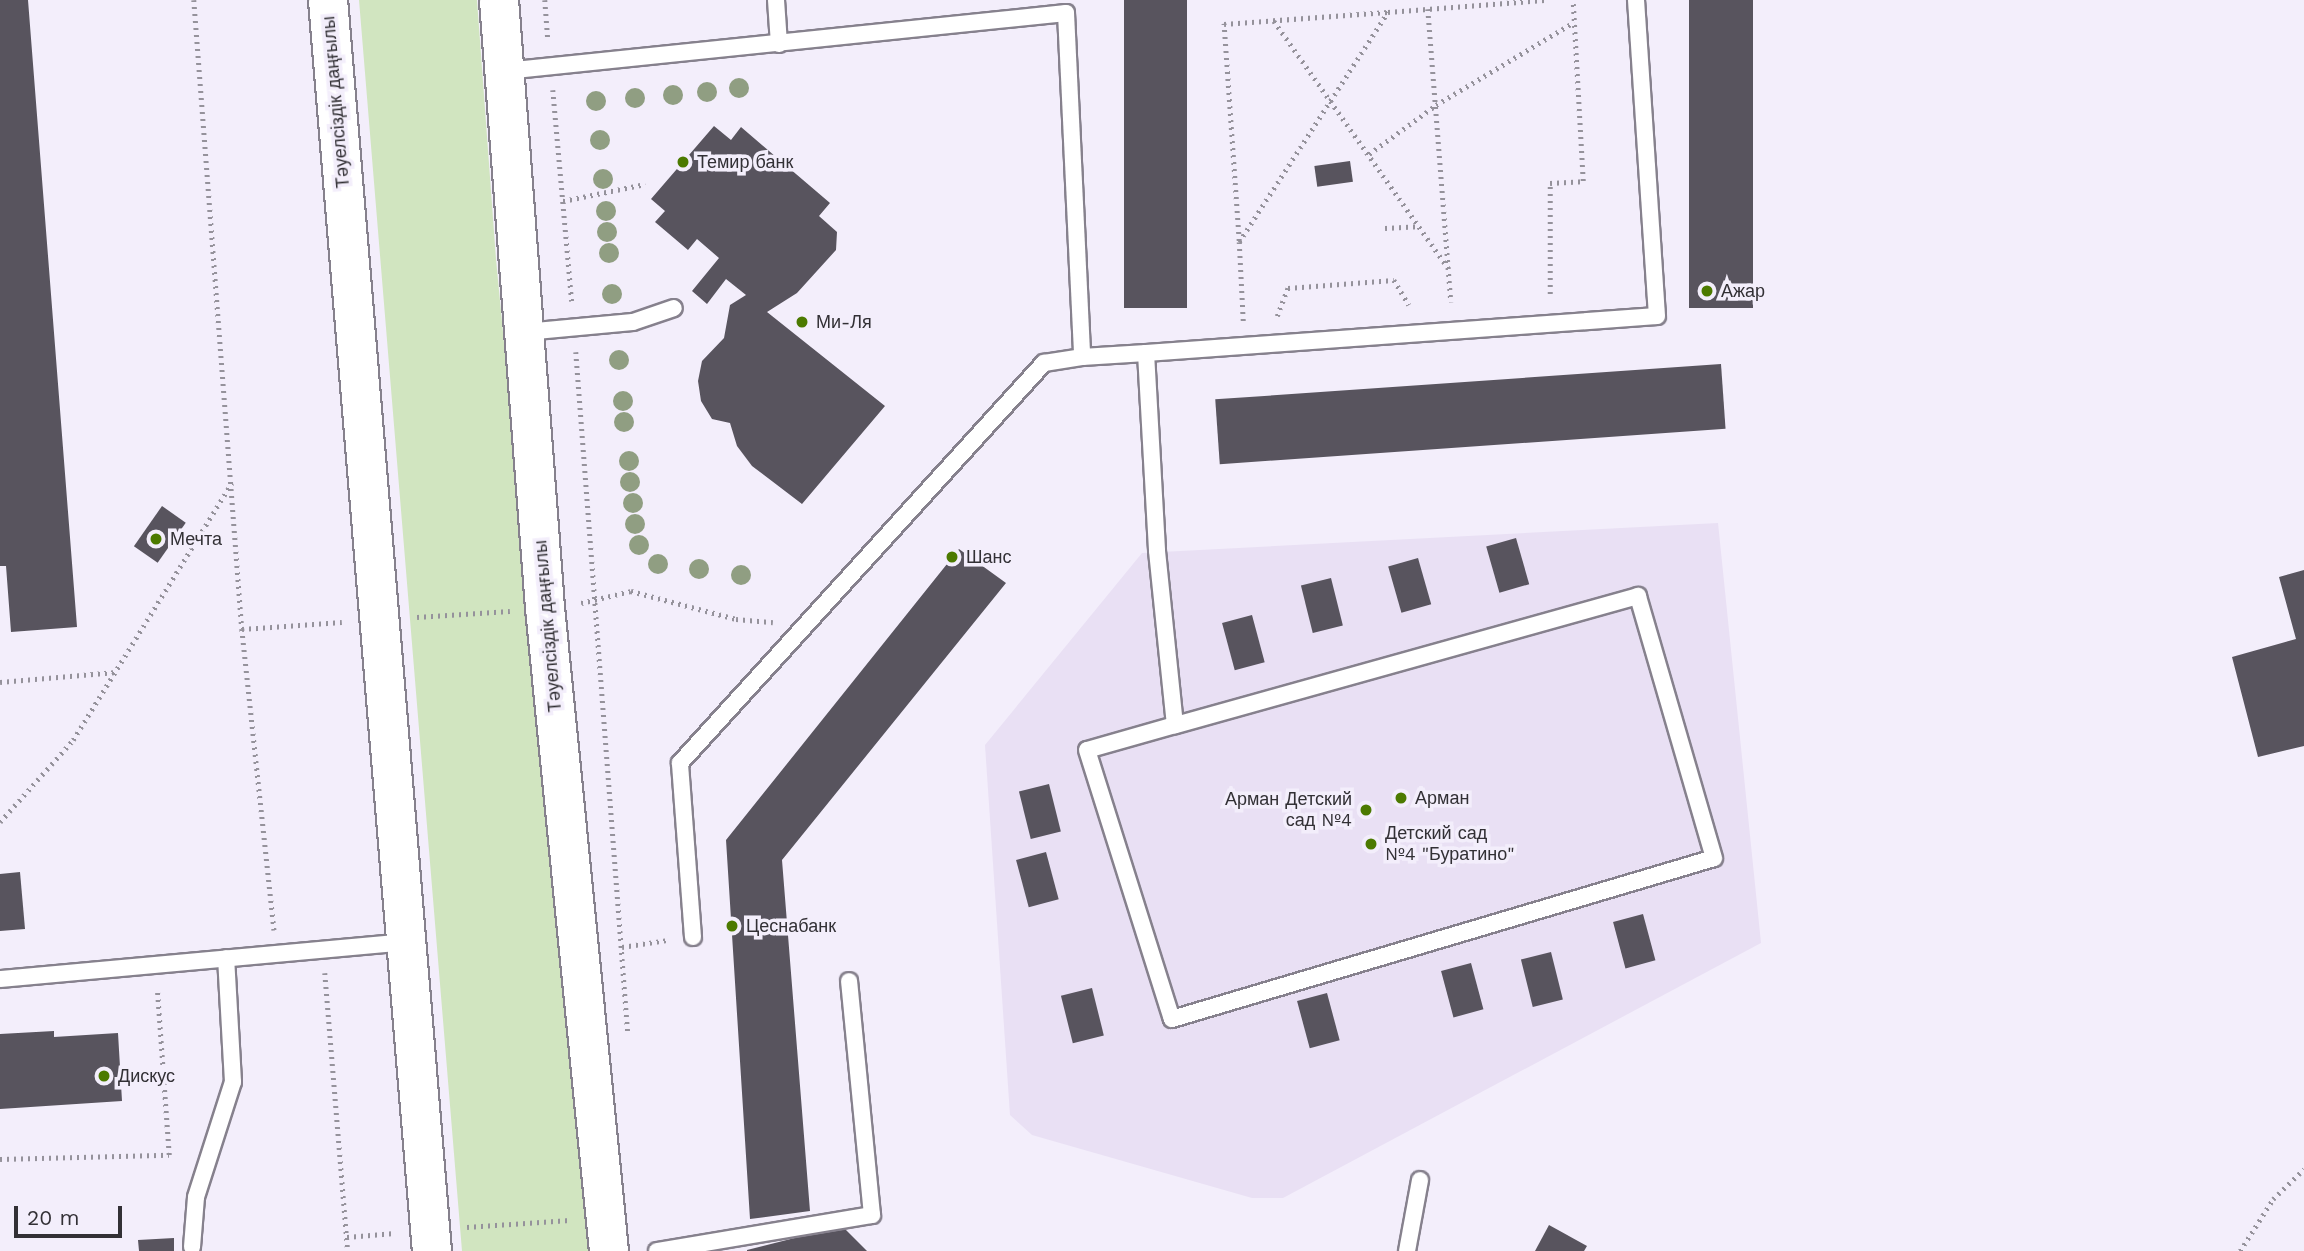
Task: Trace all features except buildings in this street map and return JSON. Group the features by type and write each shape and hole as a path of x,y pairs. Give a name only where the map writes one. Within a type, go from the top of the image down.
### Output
{"street":[{"name":"Тәуелсіздік даңғылы","path":"328,0 432,1241"},
{"name":"Тәуелсіздік даңғылы","path":"499,0 545,608 608,1234"}],"lane":[{"path":"776,0 779,44"},
{"path":"1026,0 1027,17"},
{"path":"693,937 680,763 1044,363 1082,356 1657,316 1636,0"},
{"path":"505,71 1066,13 1082,356"},
{"path":"525,332 633,322 674,308"},
{"path":"1146,353 1157,551 1175,725"},
{"path":"1638,596 1714,858 1172,1019 1087,750 1175,725 1638,596"},
{"path":"0,979 407,942"},
{"path":"192,1247 196,1197 233,1082 226,958"},
{"path":"657,1251 872,1215 849,981"},
{"path":"1407,1251 1420,1180"}],"path":[{"path":"194,0 242,629 276,952"},
{"path":"545,0 574,329 629,1040"},
{"path":"1244,346 1224,24 1545,0"},
{"path":"1541,295 1554,294 1550,183 1583,181 1573,0"},
{"path":"1428,9 1451,302"},
{"path":"1239,242 1388,12"},
{"path":"1274,21 1448,268"},
{"path":"1368,154 1436,105 1574,22"},
{"path":"563,201 645,184"},
{"path":"1385,228 1419,226"},
{"path":"1266,317 1278,316 1288,288 1394,279 1406,306 1417,305"},
{"path":"1440,303 1464,301"},
{"path":"1229,321 1254,319"},
{"path":"0,822 73,740 118,672 232,483"},
{"path":"0,682 118,672"},
{"path":"622,947 673,939"},
{"path":"313,972 325,971 348,1251"},
{"path":"0,1159 169,1155 158,999"},
{"path":"2240,1251 2273,1199 2304,1169"},
{"path":"347,1237 432,1241 608,1234"}],"shaded area":[{"name":"Детский сад №4 \"Буратино\"","path":"1718,523 1761,943 1283,1198 1252,1198 1032,1135 1010,1115 985,745 1142,553"}],"green space":[{"path":"359,0 477,0 496,259 591,1251 462,1251"}],"place":[{"name":"Темир банк","path":"683,162"},
{"name":"Ажар","path":"1707,291"},
{"name":"Ми-Ля","path":"802,322"},
{"name":"Мечта","path":"156,539"},
{"name":"Шанс","path":"952,557"},
{"name":"Арман","path":"1401,798"},
{"name":"Арман Детский сад №4","path":"1366,810"},
{"name":"Детский сад №4 \"Буратино\"","path":"1371,844"},
{"name":"Цеснабанк","path":"732,926"},
{"name":"Дискус","path":"104,1076"}]}
